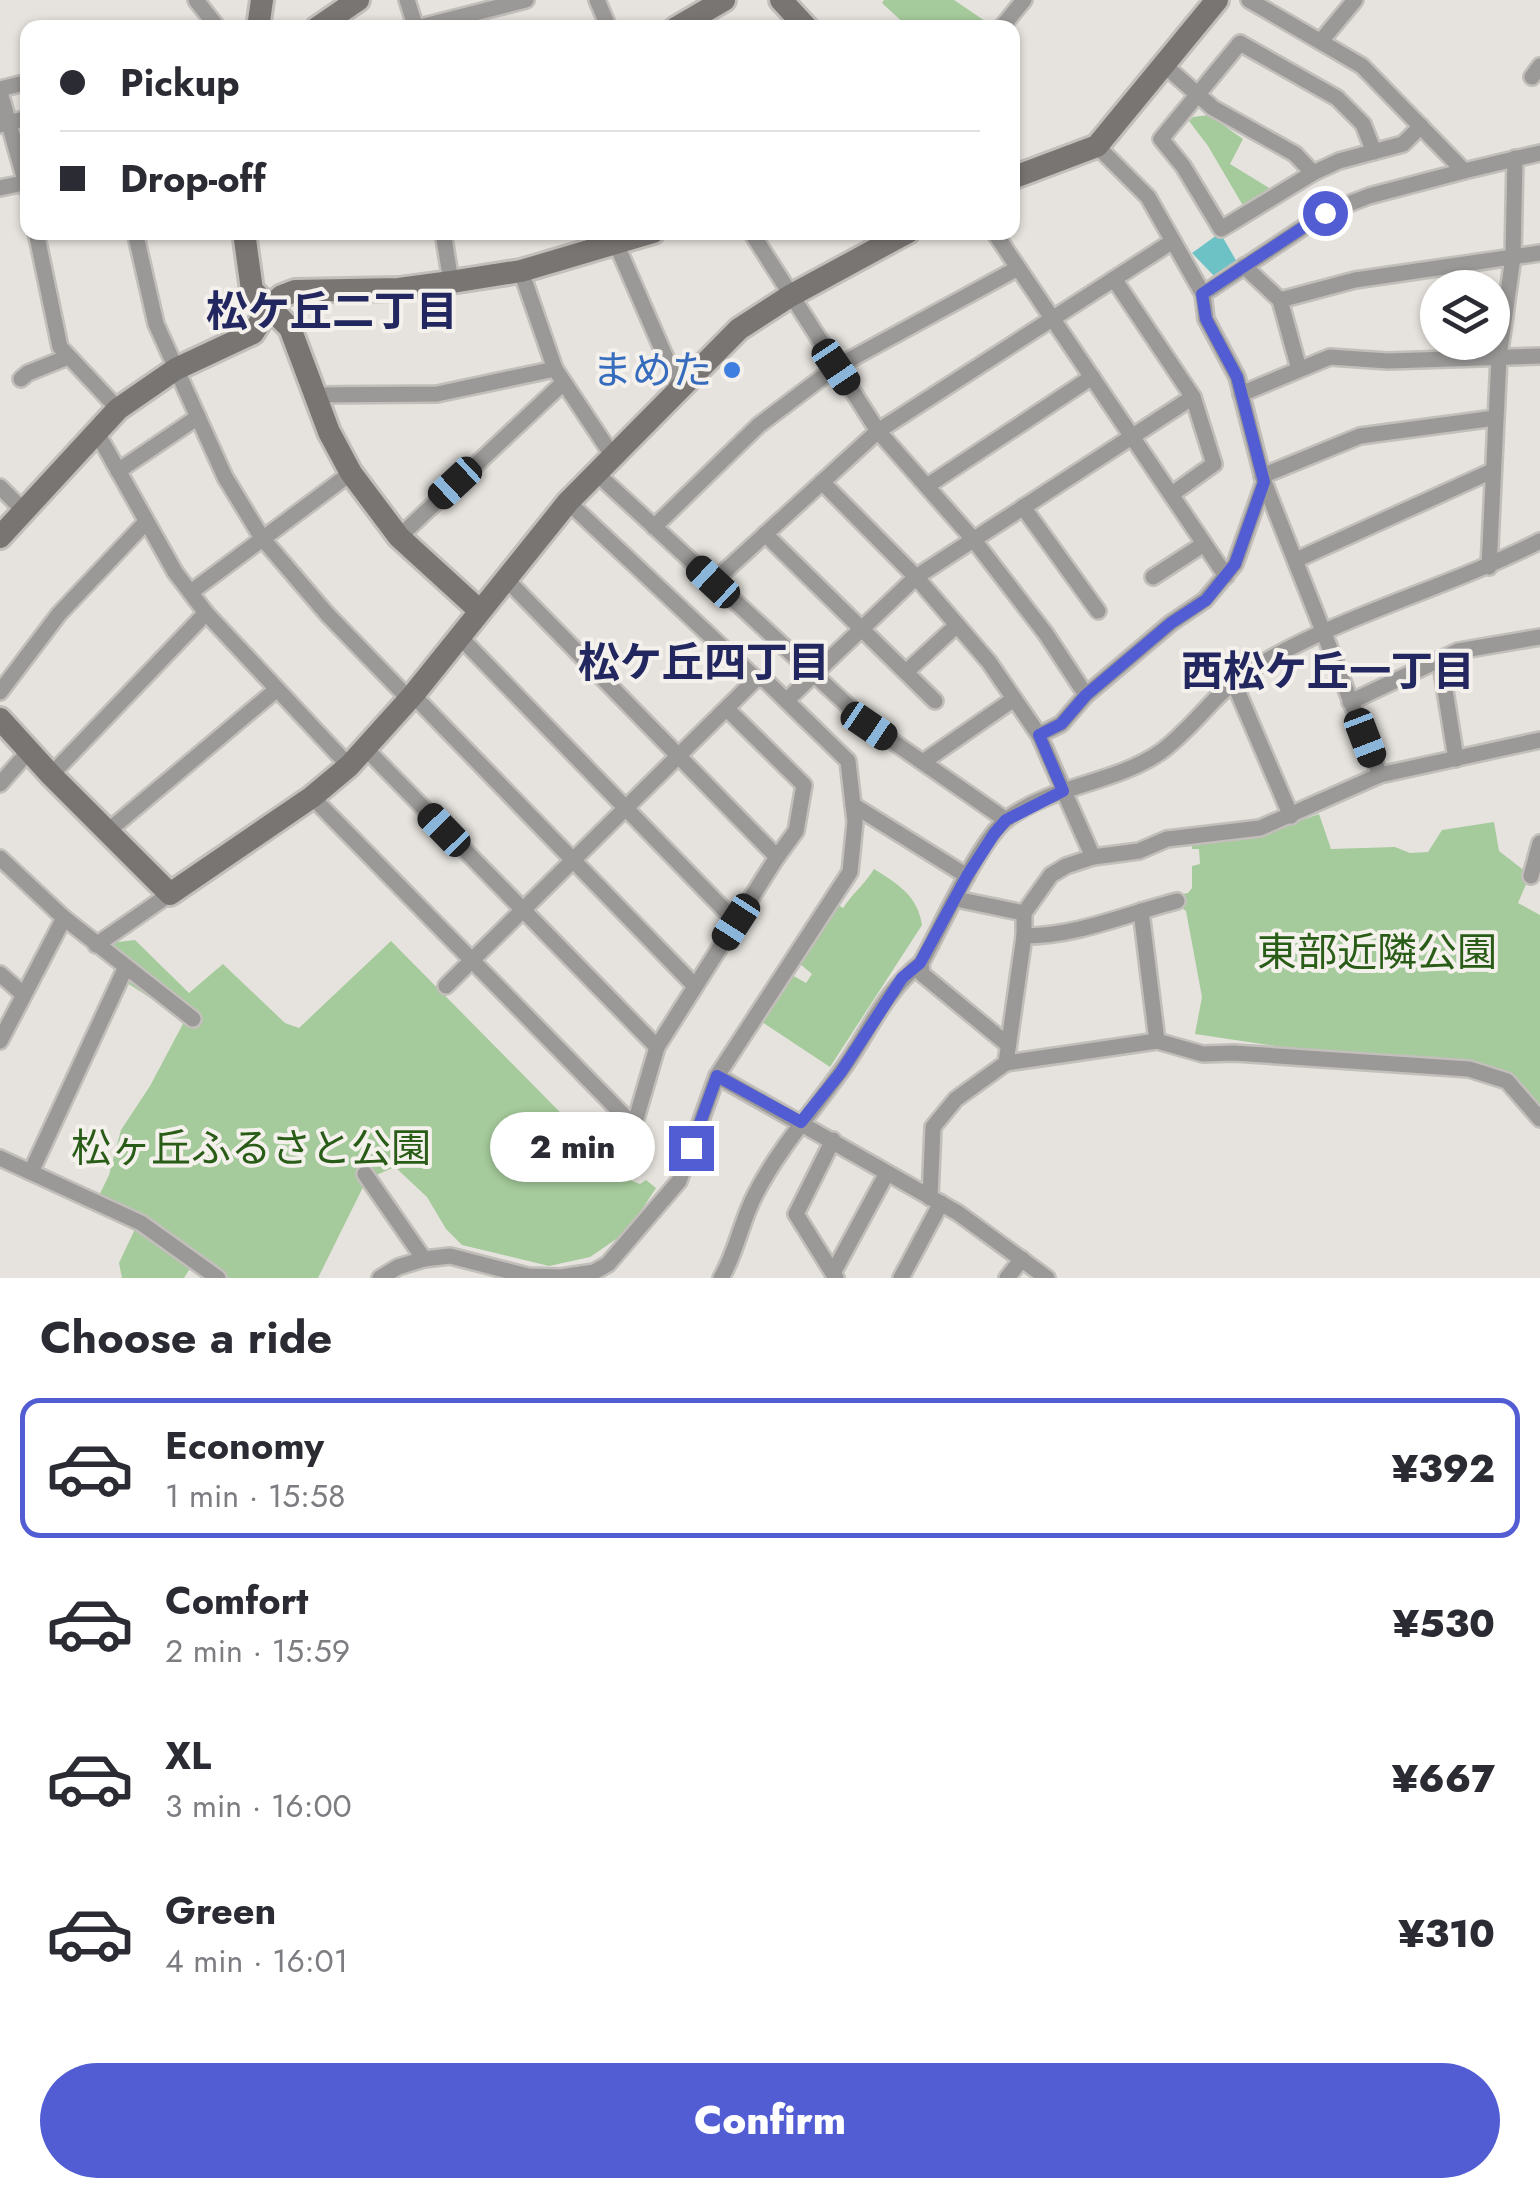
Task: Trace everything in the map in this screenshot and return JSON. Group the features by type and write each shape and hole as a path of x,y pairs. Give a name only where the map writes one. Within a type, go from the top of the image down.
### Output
{"street":[{"path":"196,0 212,20"},
{"path":"330,20 358,0"},
{"path":"447,20 526,0"},
{"path":"690,20 724,0"},
{"path":"781,0 800,20"},
{"path":"1008,20 1024,0"},
{"path":"1020,175 1097,146 1217,0"},
{"path":"1249,0 1362,66 1464,171"},
{"path":"1321,41 1355,0"},
{"path":"1374,152 1363,124 1337,98 1240,43 1161,138 1221,228 1312,173 1339,161 1374,152 1403,144 1421,126"},
{"path":"1162,64 1213,108 1295,154 1312,173"},
{"path":"0,91 4,124 20,166"},
{"path":"1097,146 1148,196 1202,294 1206,319 1237,377 1263,478 1380,775"},
{"path":"1202,294 1325,213 1369,196 1540,153"},
{"path":"1510,278 1514,158"},
{"path":"38,240 60,347 118,410"},
{"path":"137,240 156,324 226,477 262,538 327,614 695,986"},
{"path":"245,240 252,290 290,328 313,395 351,473 399,537 480,611"},
{"path":"444,240 451,282"},
{"path":"0,537 118,410 176,369 253,332 282,296 295,291 399,289 521,271 610,240"},
{"path":"613,240 679,388"},
{"path":"755,240 878,431 973,539 1046,634 1086,695"},
{"path":"96,945 312,797 366,749 568,502 739,329 790,296 893,240"},
{"path":"999,240 1226,576"},
{"path":"713,582 878,431 1173,241"},
{"path":"1280,300 1355,280 1540,254"},
{"path":"1244,266 1280,300 1298,369"},
{"path":"654,527 759,425 836,367 1018,268"},
{"path":"521,271 558,377 604,464 654,527 869,726 1006,820"},
{"path":"1114,280 1193,397 1214,464 1172,494"},
{"path":"1510,357 1540,356"},
{"path":"22,379 68,357"},
{"path":"1240,394 1330,357 1420,360"},
{"path":"1489,567 1499,360"},
{"path":"313,395 438,394 558,377"},
{"path":"399,537 558,377"},
{"path":"926,486 1092,377"},
{"path":"787,700 916,577 1193,397"},
{"path":"118,471 198,417"},
{"path":"1039,735 1061,724 1086,695 1171,623 1206,600 1235,564 1263,478 1360,436 1496,418"},
{"path":"96,431 146,522 206,612 348,766"},
{"path":"1296,560 1492,471"},
{"path":"191,592 351,473"},
{"path":"822,482 916,577 989,662 1039,735 1092,857"},
{"path":"0,487 24,511"},
{"path":"568,502 756,680 765,680 787,700 848,761 854,805 850,872 717,1076 680,1182 594,1273"},
{"path":"1023,507 1098,612"},
{"path":"0,692 58,614 146,522"},
{"path":"765,534 935,701"},
{"path":"721,1278 735,1256 754,1195 902,978 920,963 967,876 1006,820 1063,791 1118,773 1159,752 1246,673 1323,632 1489,567 1540,541"},
{"path":"1152,576 1204,544"},
{"path":"505,578 776,856"},
{"path":"51,775 206,612"},
{"path":"906,672 957,626"},
{"path":"458,636 736,922"},
{"path":"1350,702 1458,650 1540,637"},
{"path":"1440,659 1456,759"},
{"path":"446,986 756,680"},
{"path":"1234,684 1291,816"},
{"path":"108,832 276,690"},
{"path":"923,762 1014,699"},
{"path":"312,797 634,1126 657,1047 776,856 796,831 804,785 728,710"},
{"path":"0,718 170,894"},
{"path":"1006,1062 1024,913 1051,875 1092,857 1139,850 1167,839 1244,832 1291,816 1380,775 1539,737"},
{"path":"366,749 657,1047"},
{"path":"0,784 29,751"},
{"path":"854,805 967,876"},
{"path":"1531,876 1540,843"},
{"path":"0,858 96,945 193,1019"},
{"path":"956,900 1024,913"},
{"path":"1024,936 1076,932 1178,901"},
{"path":"1141,910 1158,1041"},
{"path":"0,1041 64,918"},
{"path":"920,963 922,974 1007,1044"},
{"path":"31,1172 125,968"},
{"path":"0,974 22,994"},
{"path":"902,1278 936,1201 933,1127 956,1100 1006,1062 1158,1041 1203,1054 1468,1069 1507,1081 1540,1119"},
{"path":"717,1076 936,1201 1047,1278"},
{"path":"833,1140 796,1214 834,1275"},
{"path":"0,1158 132,1218 218,1278"},
{"path":"834,1275 887,1173"},
{"path":"366,1174 424,1258"},
{"path":"380,1278 424,1258 450,1256 528,1277 594,1273 619,1278"},
{"path":"1007,1278 1022,1260"}],"green space":[{"path":"954,0 984,20 900,20 882,3"},
{"path":"1209,115 1243,139 1230,164 1274,191 1245,209 1189,121"},
{"name":"東部近隣公園","path":"1319,814 1331,849 1395,847 1410,853 1428,852 1442,830 1494,822 1499,851 1530,875 1518,903 1540,915 1540,1110 1501,1071 1336,1055 1195,1034 1202,997 1186,911 1177,905 1178,895 1192,888 1192,866 1200,864 1199,849 1192,849 1192,843 1269,832"},
{"path":"874,869 911,898 922,925 830,1067 762,1022 792,975 806,983 812,974 799,963 837,904 843,908"},
{"name":"松ヶ丘ふるさと公園","path":"135,940 189,993 223,964 285,1023 299,1028 391,941 625,1178 640,1184 646,1180 656,1188 628,1231 590,1257 549,1266 462,1245 446,1229 427,1197 395,1167 367,1179 318,1278 229,1278 198,1256 184,1278 122,1278 119,1263 135,1229 94,1206 109,1175 121,1130 185,1020 127,983 109,943"}],"water":[{"path":"1217,235 1222,236 1237,262 1214,276 1192,253"}],"place":[{"name":"まめた","path":"732,370"}],"district":[{"name":"松ケ丘二丁目","path":"332,311"},
{"name":"松ケ丘四丁目","path":"704,662"},
{"name":"西松ケ丘一丁目","path":"1328,671"}],"route":[{"path":"691,1148 717,1076 801,1122 841,1072 902,978 920,963 994,834 1006,820 1063,791 1039,735 1061,724 1086,695 1171,623 1206,600 1235,564 1264,482 1237,377 1206,319 1202,294 1325,213"}]}
